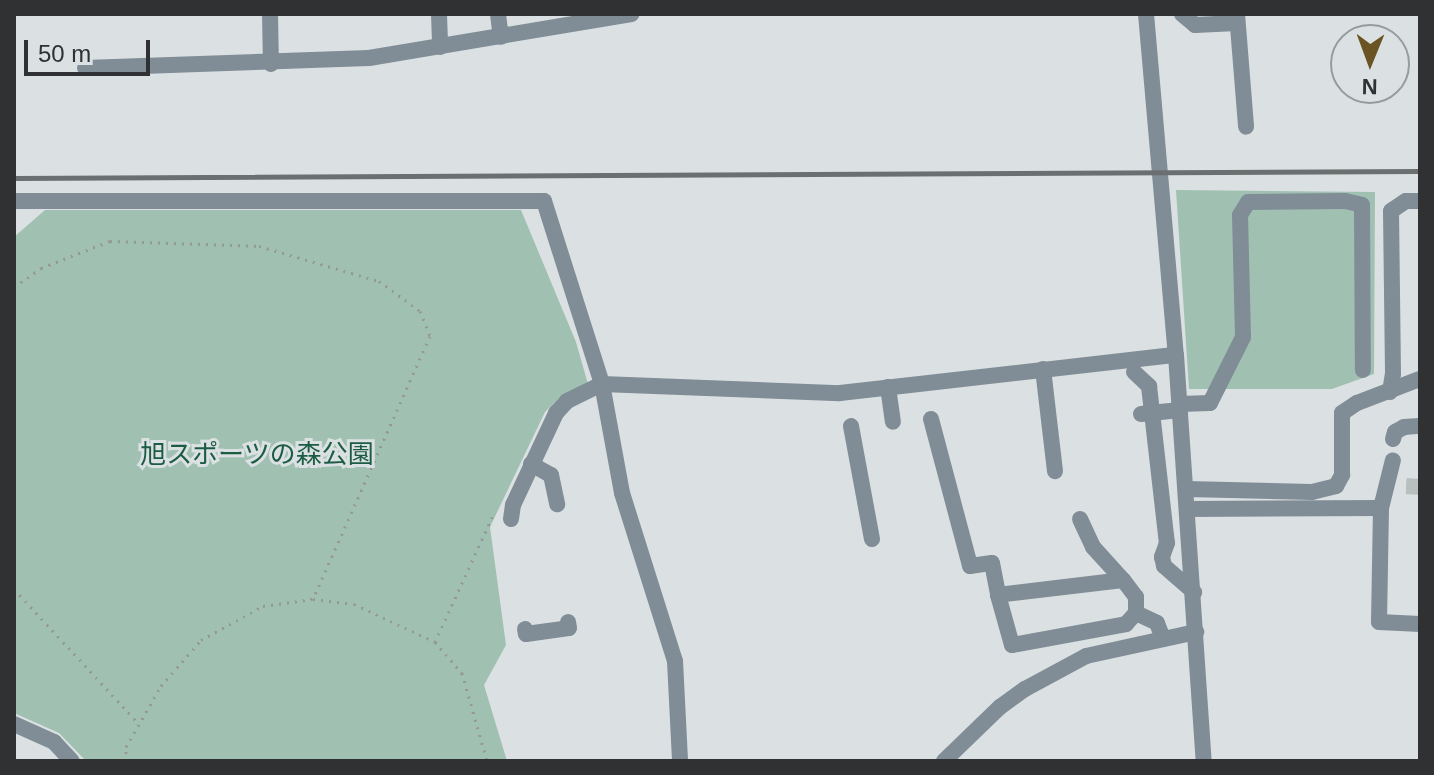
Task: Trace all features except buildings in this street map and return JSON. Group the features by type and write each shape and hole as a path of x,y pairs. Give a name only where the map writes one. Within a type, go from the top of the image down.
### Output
{"street":[{"path":"270,14 271,64"},
{"path":"439,14 440,47"},
{"path":"498,14 501,37"},
{"path":"85,68 271,64 369,58 631,14"},
{"path":"1146,14 1176,355 1204,761"},
{"path":"1182,14 1195,25 1237,19 1246,127"},
{"path":"14,201 544,201 602,384 622,493 675,661 680,761"},
{"path":"1147,413 1210,403 1243,337 1240,215 1248,202 1345,201 1362,205 1363,370"},
{"path":"1390,392 1393,374 1391,211 1406,201 1420,201"},
{"path":"511,519 513,505 556,413 567,401 602,384 840,393 1176,355"},
{"path":"1043,369 1055,471"},
{"path":"1134,372 1149,386 1147,413 1167,543 1162,557 1164,566 1194,592"},
{"path":"1186,489 1312,492 1336,486 1342,475 1342,413 1357,403 1420,379"},
{"path":"888,387 893,422"},
{"path":"931,419 970,566 992,563 1012,645 1126,624 1136,613 1136,597 1093,547 1080,519"},
{"path":"851,426 872,539"},
{"path":"1393,439 1395,432 1404,427 1420,426"},
{"path":"1393,460 1381,508 1379,622 1420,624"},
{"path":"531,464 551,475 557,504"},
{"path":"1386,486 1406,486"},
{"path":"1187,509 1381,508"},
{"path":"998,595 1123,580"},
{"path":"1136,613 1157,623 1163,639"},
{"path":"525,629 526,634 569,628 568,622"},
{"path":"944,761 1000,707 1025,689 1086,656 1196,632"},
{"path":"14,724 54,742 72,761"}],"path":[{"path":"14,287 41,268 110,241 259,246 379,281 420,311 430,336 313,599"},
{"path":"14,589 139,724"},
{"path":"126,761 126,747 161,686 201,640 263,606 313,599 354,604 435,642 462,673 487,761"}],"green space":[{"path":"1176,190 1375,192 1374,374 1332,389 1189,389"},
{"name":"旭スポーツの森公園","path":"45,210 521,210 576,342 588,384 563,394 545,412 490,527 506,645 484,685 507,761 86,761 59,733 14,713 14,237"}],"tunnel":[{"path":"1406,486 1420,487"}],"railway":[{"path":"14,178 1420,171"}]}
